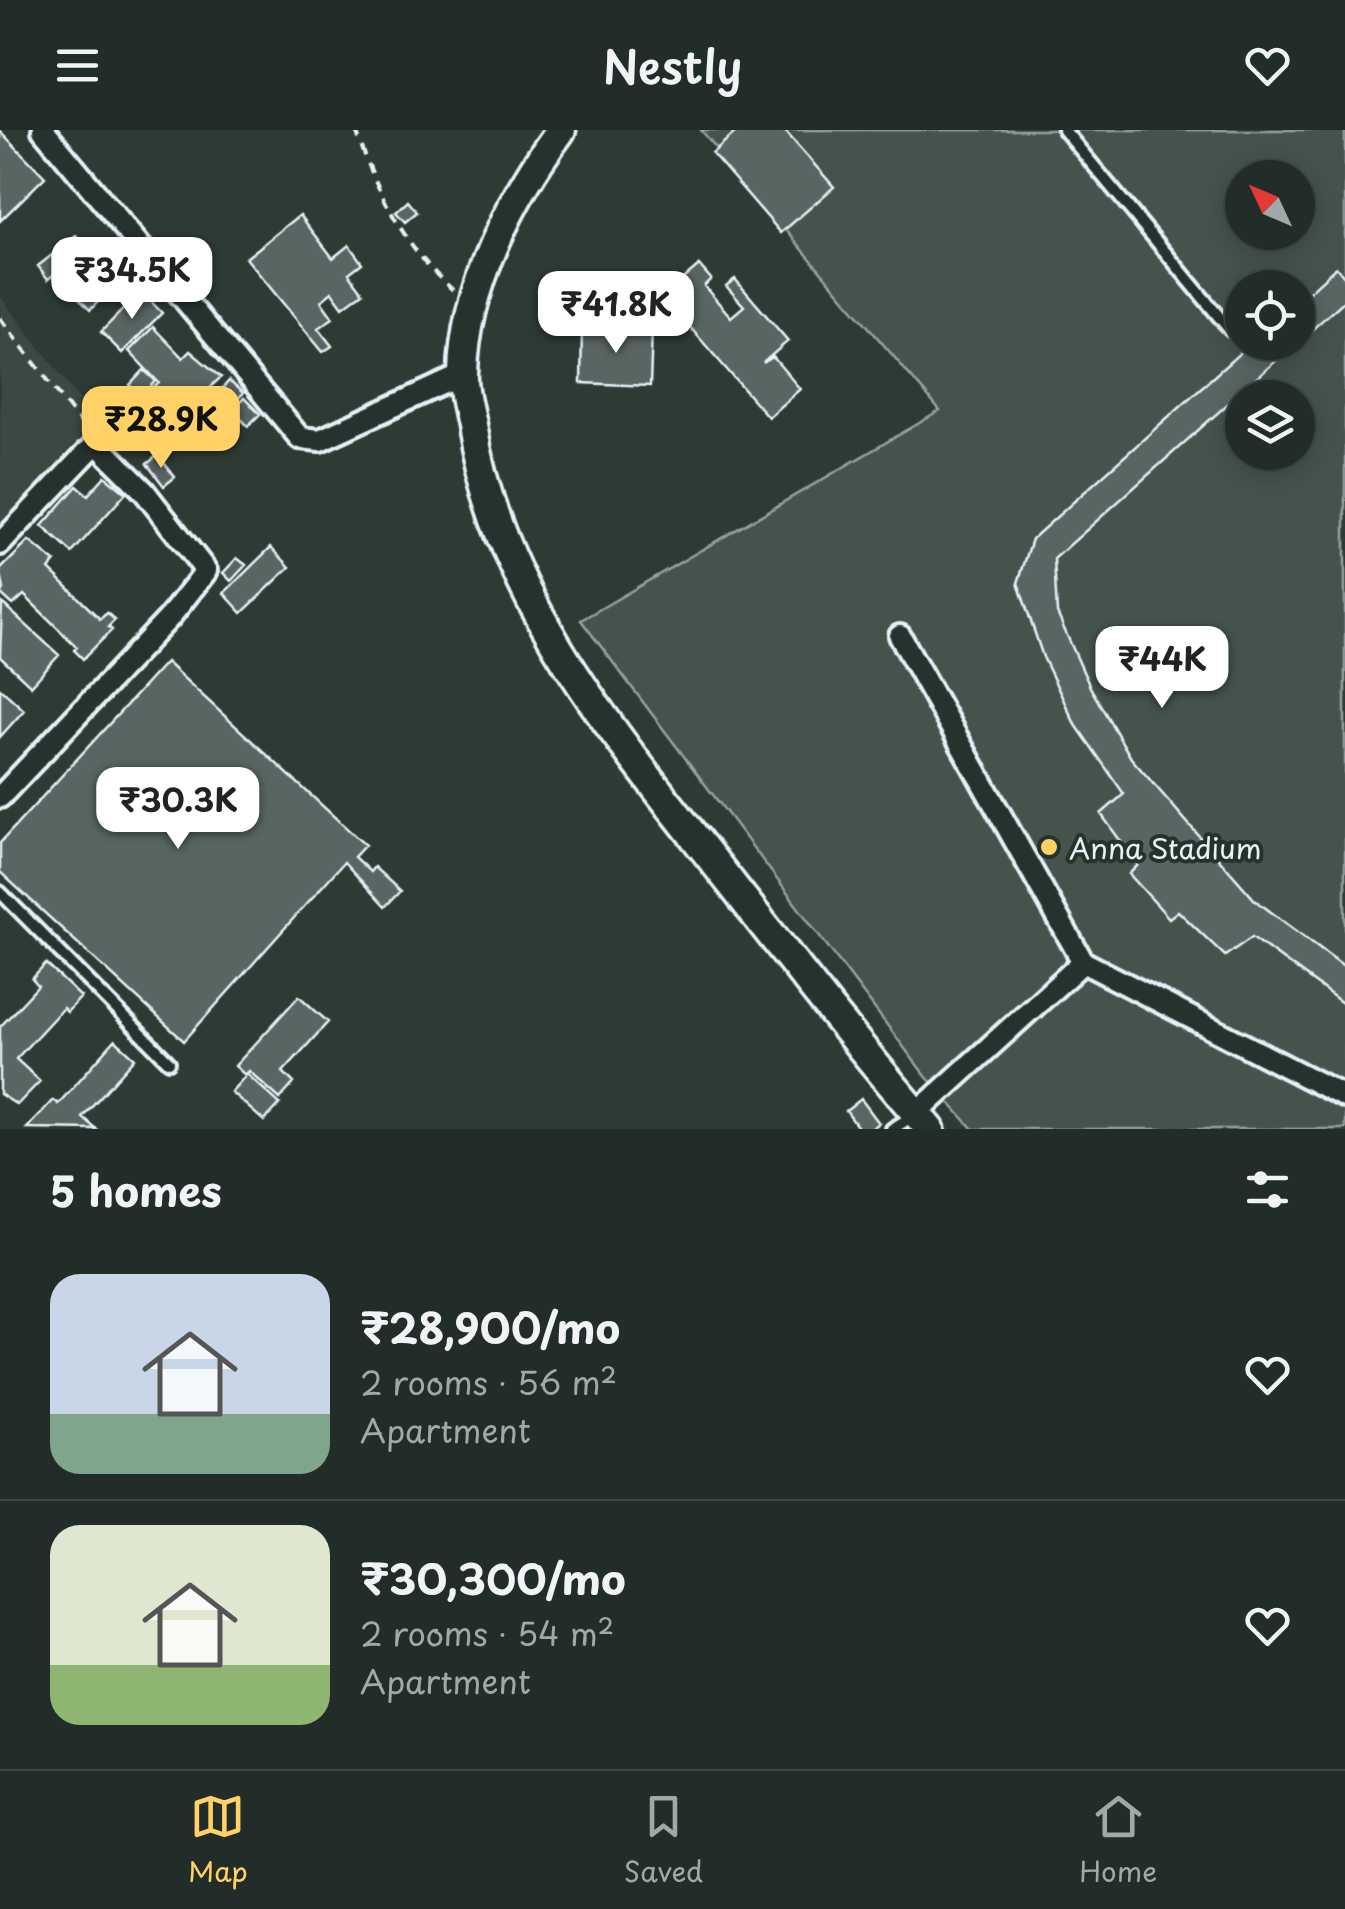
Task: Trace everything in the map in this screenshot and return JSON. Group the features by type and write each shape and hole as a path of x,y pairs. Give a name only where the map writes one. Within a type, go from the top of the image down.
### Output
{"main road":[{"path":"561,130 503,227 472,306 462,375 478,472 507,551 564,658 630,754 865,1055 924,1121"}],"street":[{"path":"44,130 300,438 320,440 462,375"},
{"path":"0,544 96,443 144,491 206,571 168,618 0,798"},
{"path":"900,636 1083,962 1345,1097"},
{"path":"924,1121 1083,962"}],"lane":[{"path":"1064,130 1225,324"},
{"path":"0,892 169,1062"},
{"path":"892,1129 924,1121"}],"path":[{"path":"356,130 392,213 428,268 472,306"},
{"path":"0,318 96,443"}],"shaded area":[{"name":"Anna Stadium","path":"701,130 1345,130 1345,1129 973,1129 924,1074 581,620 940,411"},
{"path":"0,296 96,420 0,525"}],"building":[{"path":"738,130 784,130 834,187 781,233 712,153"},
{"path":"0,131 45,177 0,221"},
{"path":"408,201 417,212 405,222 396,212"},
{"path":"300,215 333,258 349,245 362,263 349,273 363,292 343,307 332,292 321,301 333,318 318,328 332,346 323,352 246,258"},
{"path":"76,236 86,250 48,279 38,266"},
{"path":"82,259 111,289 90,310 61,279"},
{"path":"699,265 711,279 704,286 731,317 744,306 726,286 735,279 788,341 763,363 773,357 800,389 768,417 663,296"},
{"path":"1336,267 1345,278 1345,300 1315,327 1315,286"},
{"path":"141,291 162,313 122,353 101,332"},
{"path":"153,327 183,358 190,351 221,377 176,420 150,392 159,383 129,351"},
{"path":"582,327 652,329 650,386 581,383"},
{"path":"1232,360 1277,360 1254,380 1225,380 1225,406 1054,559 1057,613 1090,687 1131,758 1255,900 1345,967 1345,1005 1252,937 1225,956 1178,911 1169,918 1129,874 1138,865 1101,814 1124,794 1074,722 1043,657 1018,583 1032,539"},
{"path":"144,370 156,381 142,396 130,385"},
{"path":"229,381 243,393 224,414 210,402"},
{"path":"244,398 260,414 248,426 232,410"},
{"path":"202,402 215,414 196,433 184,422"},
{"path":"158,455 175,477 164,486 147,464"},
{"path":"105,476 126,493 72,553 42,526 77,486 88,495"},
{"path":"29,541 55,562 49,569 100,619 107,613 115,620 108,627 112,630 83,659 74,650 77,647 24,595 13,605 0,593 4,589 0,570"},
{"path":"271,547 290,567 242,613 224,593"},
{"path":"237,558 246,565 231,581 223,573"},
{"path":"2,603 59,655 31,686 0,657"},
{"path":"166,662 365,845 354,857 370,872 374,867 400,891 385,907 344,862 184,1041 0,872 0,843"},
{"path":"0,690 24,710 0,737"},
{"path":"46,964 81,997 67,1012 63,1008 16,1059 40,1081 17,1105 0,1094 0,1027 38,986 32,979"},
{"path":"299,996 328,1022 283,1072 294,1083 280,1099 249,1071 245,1075 235,1066"},
{"path":"115,1040 135,1058 82,1117 96,1129 27,1128 53,1100 58,1104"},
{"path":"247,1074 280,1104 264,1121 231,1092"},
{"path":"861,1099 879,1123 871,1129 859,1129 846,1111"}],"place":[{"name":"Anna Stadium","path":"1049,847"}]}
